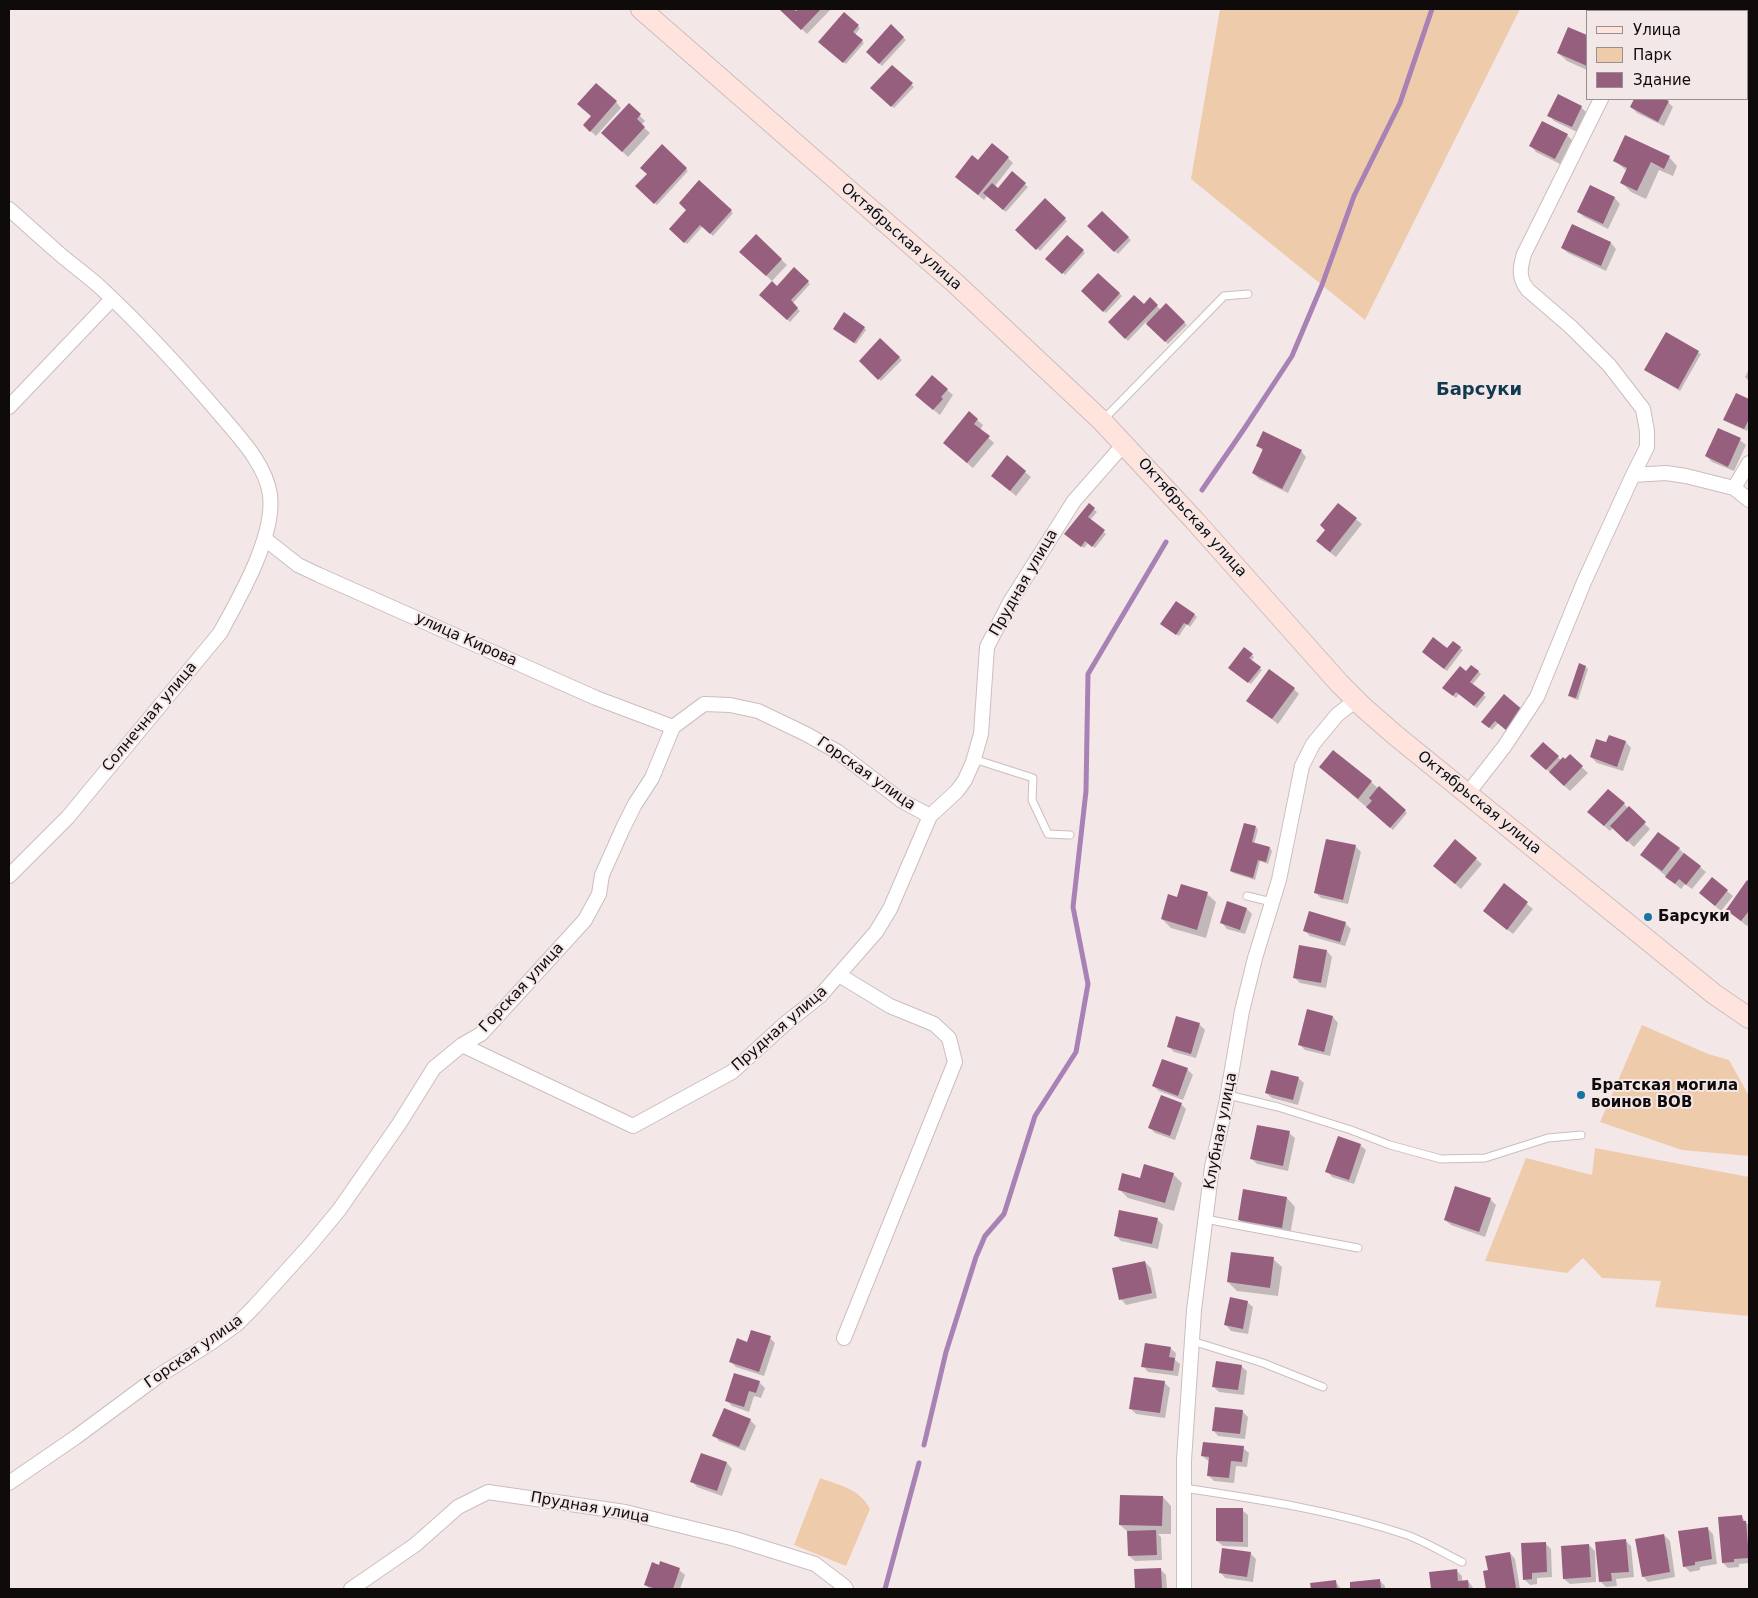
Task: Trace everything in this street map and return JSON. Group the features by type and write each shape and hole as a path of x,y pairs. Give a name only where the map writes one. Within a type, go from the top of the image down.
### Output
{"main road":[{"name":"Октябрьская улица","path":"641,9 955,283 1102,421 1356,700 1395,735 1714,994 1749,1018"}],"street":[{"path":"1468,793 1504,748 1537,697 1584,582 1647,448 1647,431 1643,409 1610,365 1571,327 1528,290 1523,284 1520,274 1524,254 1601,100"},
{"name":"Солнечная улица","path":"9,209 112,299 193,382 260,466 270,496 269,518 265,539 234,608 220,633 68,817 9,876"},
{"path":"9,407 112,299"},
{"name":"Прудная улица","path":"462,1045 633,1126 732,1072 820,996 876,932 890,909 930,816 957,791 965,780 974,759 984,711 987,647 1010,602 1074,501 1124,444"},
{"path":"1734,488 1749,463"},
{"path":"1633,475 1666,473 1734,488 1749,500"},
{"name":"улица Кирова","path":"265,539 298,565 319,575 596,698 673,727"},
{"name":"Клубная улица","path":"1184,1589 1184,1460 1194,1310 1212,1167 1228,1095 1244,1002 1255,958 1279,880 1302,766 1313,744 1337,715 1356,700"},
{"name":"Горская улица","path":"9,1484 157,1377 237,1324 310,1245 339,1210 399,1124 434,1068 462,1045 481,1034 585,920 599,894 602,875 623,828 635,804 652,778 673,727 704,704 730,705 758,711 806,734 838,752 902,801 930,816"},
{"path":"839,975 890,1006 934,1024 949,1038 955,1062 844,1338"},
{"name":"Прудная улица","path":"351,1589 415,1545 458,1507 488,1492 625,1512 735,1539 815,1564 846,1589"}],"lane":[{"path":"1102,421 1224,296 1248,294"},
{"path":"974,759 1033,778 1032,800 1048,834 1070,835"},
{"path":"1247,896 1272,902"},
{"path":"1228,1095 1278,1107 1351,1130 1390,1145 1441,1159 1485,1158 1548,1138 1581,1135"},
{"path":"1205,1219 1358,1248"},
{"path":"1192,1341 1263,1363 1323,1387"},
{"path":"1183,1488 1291,1505 1361,1521 1406,1534 1462,1562"}],"green space":[{"path":"1220,9 1520,9 1365,320 1191,179"},
{"path":"1642,1025 1708,1054 1729,1060 1749,1096 1749,1156 1682,1150 1600,1122"},
{"path":"1595,1148 1749,1177 1749,1316 1655,1307 1661,1281 1602,1278 1583,1258 1567,1273 1485,1261 1526,1158 1592,1175"},
{"path":"820,1478 855,1492 861,1496 870,1509 846,1566 794,1545"}],"building":[{"path":"781,9 794,9 796,11 798,9 821,9 801,30"},
{"path":"844,12 859,25 853,32 863,40 843,63 818,42"},
{"path":"891,24 904,37 879,64 866,52"},
{"path":"1568,27 1586,35 1586,66 1557,53"},
{"path":"892,65 913,83 891,107 870,88"},
{"path":"596,83 617,101 590,132 583,125 591,116 577,104"},
{"path":"1558,94 1582,106 1572,127 1547,116"},
{"path":"1634,100 1669,101 1658,122 1630,107"},
{"path":"629,103 641,114 637,119 645,127 622,152 601,133"},
{"path":"1542,121 1568,134 1555,159 1529,146"},
{"path":"1625,135 1670,156 1664,169 1651,162 1637,191 1620,183 1627,168 1613,161"},
{"path":"992,143 1009,157 978,195 955,177 972,155 978,160"},
{"path":"662,144 687,168 654,204 635,186 647,174 640,168"},
{"path":"1012,171 1026,183 1003,210 983,193 992,183 998,188"},
{"path":"699,180 732,210 710,234 700,225 684,243 669,229 686,210 679,203"},
{"path":"1590,185 1615,197 1603,224 1577,212"},
{"path":"1045,198 1066,218 1036,250 1015,230"},
{"path":"1102,211 1129,237 1114,252 1087,226"},
{"path":"1572,224 1611,242 1601,266 1561,248"},
{"path":"756,234 782,259 766,276 739,252"},
{"path":"1067,235 1084,250 1062,274 1045,259"},
{"path":"794,267 809,281 791,300 798,308 787,320 759,295 772,281 777,286"},
{"path":"1098,273 1120,293 1103,312 1081,291"},
{"path":"1134,295 1144,304 1150,297 1158,305 1125,339 1108,322"},
{"path":"1166,303 1185,322 1165,342 1146,324"},
{"path":"844,312 865,327 854,343 833,329"},
{"path":"1666,332 1699,351 1678,389 1644,370"},
{"path":"880,338 900,357 878,380 859,361"},
{"path":"932,375 948,389 941,397 943,399 933,410 915,395"},
{"path":"1736,393 1749,399 1749,419 1744,429 1723,420"},
{"path":"969,411 978,419 974,424 990,436 967,463 943,443"},
{"path":"1718,428 1741,438 1728,467 1705,456"},
{"path":"1263,431 1302,450 1282,489 1252,473 1263,449 1256,446"},
{"path":"1007,455 1026,471 1010,491 991,476"},
{"path":"1089,503 1095,508 1088,517 1105,530 1092,547 1085,541 1081,547 1064,534"},
{"path":"1338,503 1357,518 1330,552 1316,541 1325,530 1320,525"},
{"path":"1176,601 1195,614 1188,625 1184,623 1176,635 1160,624"},
{"path":"1433,637 1447,648 1453,641 1461,647 1444,669 1422,652"},
{"path":"1244,647 1253,654 1249,658 1261,667 1248,683 1228,668"},
{"path":"1579,663 1586,666 1576,698 1568,696"},
{"path":"1471,665 1479,671 1470,682 1485,693 1474,706 1456,692 1453,696 1442,688 1460,666 1466,671"},
{"path":"1269,669 1295,688 1272,719 1246,701"},
{"path":"1504,694 1524,711 1507,731 1495,721 1489,728 1481,722"},
{"path":"1609,735 1626,741 1617,767 1590,757 1596,739 1606,742"},
{"path":"1543,742 1559,756 1546,770 1530,756"},
{"path":"1333,750 1372,781 1358,799 1319,767"},
{"path":"1570,754 1583,766 1564,786 1549,772 1563,757 1565,759"},
{"path":"1379,786 1406,810 1390,828 1366,807 1372,801 1369,798"},
{"path":"1608,789 1625,803 1604,826 1587,812"},
{"path":"1629,806 1646,822 1627,842 1610,826"},
{"path":"1244,823 1256,826 1252,842 1270,847 1266,862 1258,860 1253,878 1230,871"},
{"path":"1658,832 1680,848 1662,871 1640,855"},
{"path":"1326,839 1356,845 1343,900 1314,893"},
{"path":"1455,839 1477,858 1455,884 1433,866"},
{"path":"1684,853 1701,866 1686,885 1679,879 1675,884 1665,877"},
{"path":"1712,877 1728,890 1715,906 1699,893"},
{"path":"1747,880 1749,882 1749,913 1741,921 1726,910"},
{"path":"1504,883 1528,902 1507,930 1483,911"},
{"path":"1181,884 1208,892 1197,930 1161,919 1168,894 1177,897"},
{"path":"1227,901 1247,908 1240,930 1220,923"},
{"path":"1309,911 1346,922 1340,942 1303,931"},
{"path":"1299,945 1327,950 1321,983 1293,978"},
{"path":"1307,1009 1333,1016 1324,1052 1298,1045"},
{"path":"1176,1016 1200,1023 1191,1054 1167,1047"},
{"path":"1162,1059 1188,1068 1178,1096 1152,1086"},
{"path":"1271,1070 1299,1077 1293,1100 1265,1093"},
{"path":"1161,1095 1182,1103 1170,1136 1148,1128"},
{"path":"1257,1125 1290,1131 1283,1166 1250,1159"},
{"path":"1338,1136 1361,1144 1349,1180 1325,1172"},
{"path":"1144,1164 1174,1173 1165,1203 1118,1190 1122,1173 1140,1178"},
{"path":"1455,1186 1491,1198 1479,1232 1444,1220"},
{"path":"1243,1189 1287,1197 1282,1228 1238,1220"},
{"path":"1119,1210 1158,1218 1152,1244 1114,1236"},
{"path":"1231,1252 1274,1257 1270,1288 1227,1282"},
{"path":"1145,1261 1152,1293 1119,1300 1112,1268"},
{"path":"1230,1297 1248,1301 1243,1329 1224,1325"},
{"path":"751,1330 771,1336 759,1372 729,1362 737,1338 747,1342"},
{"path":"1145,1343 1171,1347 1169,1357 1175,1358 1173,1371 1141,1367"},
{"path":"1216,1361 1242,1365 1238,1390 1212,1387"},
{"path":"734,1373 760,1381 756,1393 749,1391 744,1407 725,1401"},
{"path":"1134,1377 1165,1381 1160,1413 1129,1409"},
{"path":"1215,1407 1243,1410 1240,1434 1212,1431"},
{"path":"724,1408 751,1419 739,1447 712,1436"},
{"path":"1203,1442 1244,1446 1242,1462 1231,1461 1229,1478 1207,1476 1209,1457 1201,1456"},
{"path":"701,1453 727,1462 717,1491 690,1482"},
{"path":"1120,1495 1163,1496 1162,1526 1119,1525"},
{"path":"1216,1508 1243,1508 1243,1542 1216,1541"},
{"path":"1742,1515 1743,1521 1746,1521 1749,1558 1734,1559 1734,1562 1722,1563 1718,1517"},
{"path":"1708,1527 1712,1559 1695,1562 1695,1565 1683,1567 1678,1531"},
{"path":"1156,1530 1157,1555 1128,1556 1127,1531"},
{"path":"1664,1534 1670,1572 1642,1577 1635,1539"},
{"path":"1626,1539 1629,1572 1611,1573 1612,1581 1599,1582 1595,1542"},
{"path":"1546,1542 1547,1572 1532,1573 1532,1579 1523,1580 1521,1543"},
{"path":"1589,1544 1591,1577 1563,1579 1561,1546"},
{"path":"1222,1548 1251,1552 1247,1577 1219,1573"},
{"path":"1510,1552 1516,1588 1486,1589 1483,1571 1488,1570 1485,1556"},
{"path":"660,1561 680,1568 673,1589 656,1589 644,1585 652,1562 659,1565"},
{"path":"1161,1568 1162,1589 1135,1589 1134,1569"},
{"path":"1457,1569 1458,1581 1468,1580 1469,1589 1431,1589 1429,1572"},
{"path":"1380,1579 1381,1589 1350,1589 1350,1582"},
{"path":"1336,1580 1337,1589 1311,1589 1310,1583"}],"waterway":[{"path":"1202,490 1292,356 1322,285 1354,196 1400,103 1432,9"},
{"path":"924,1445 946,1352 976,1257 985,1236 1004,1214 1035,1116 1076,1052 1088,984 1073,907 1086,791 1088,674 1166,542"},
{"path":"885,1589 919,1463"}],"place":[{"name":"Барсуки","path":"1648,917"},
{"name":"Братская могила воинов ВОВ","path":"1581,1095"}],"district":[{"name":"Барсуки","path":"1479,390"}]}
